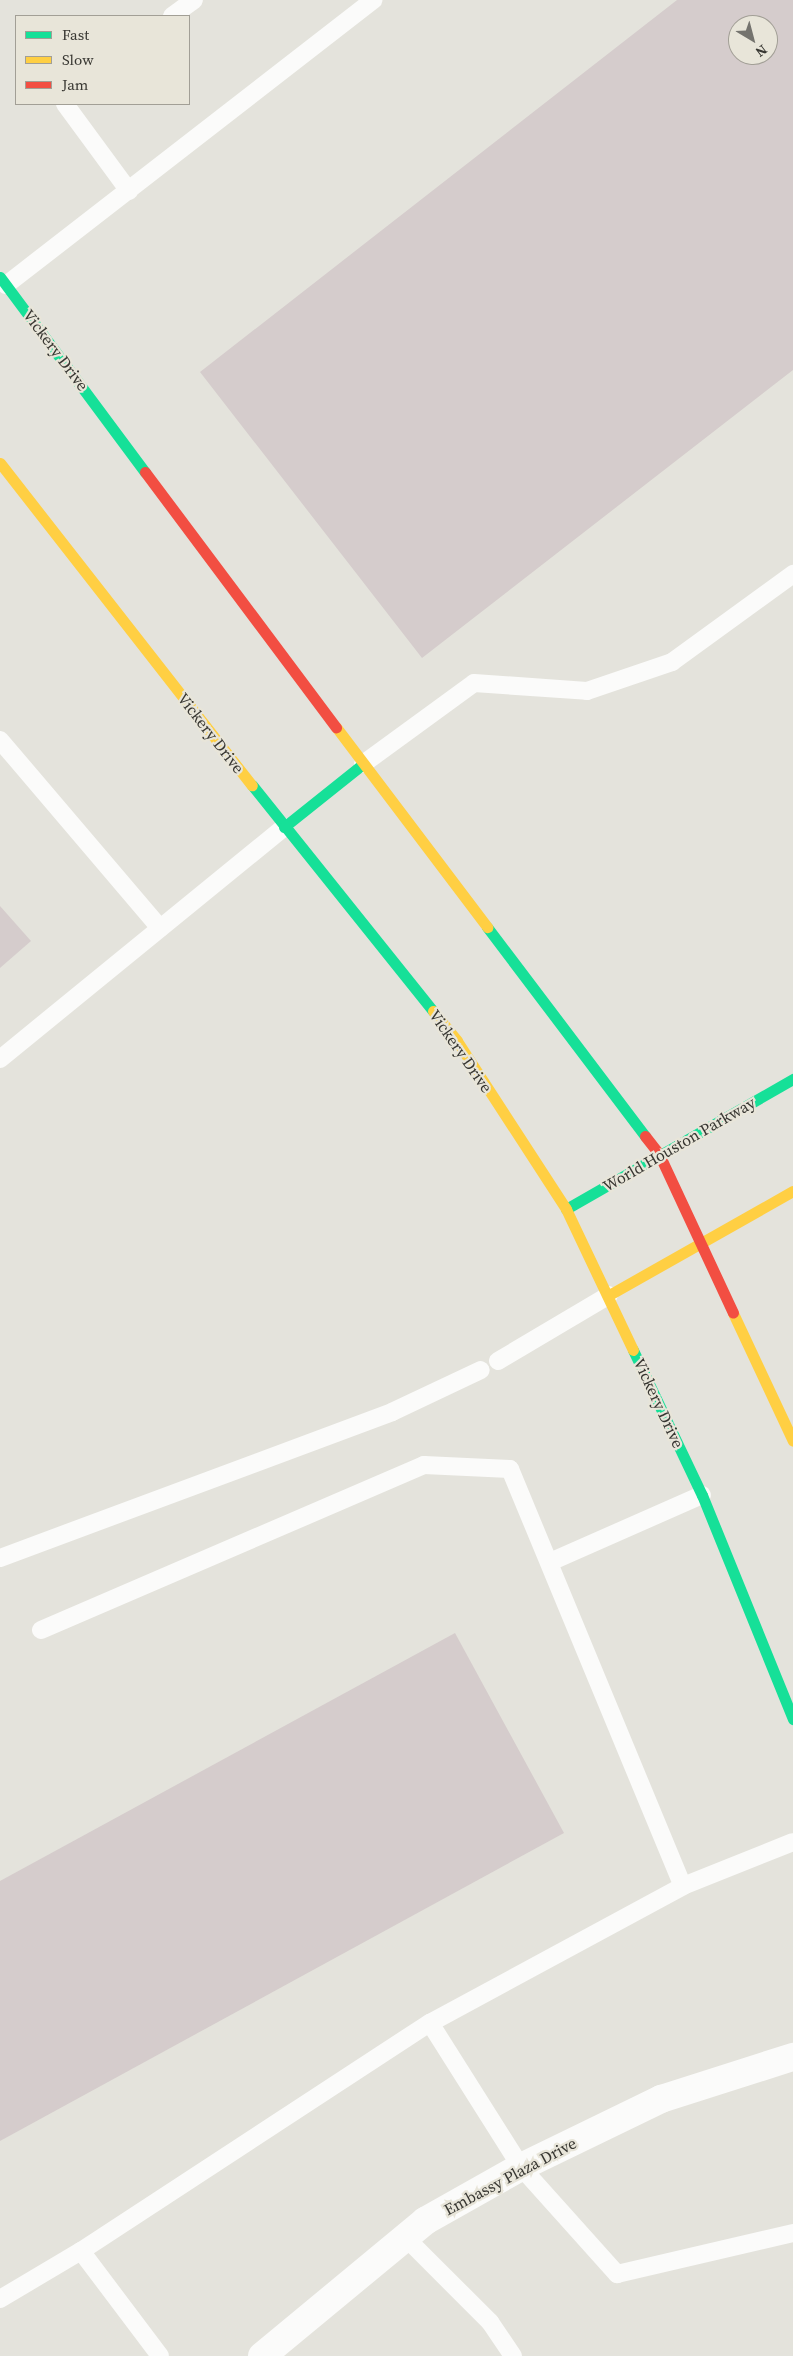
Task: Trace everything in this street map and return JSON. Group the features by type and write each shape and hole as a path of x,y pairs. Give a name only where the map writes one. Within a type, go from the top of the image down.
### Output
{"main road":[{"name":"Vickery Drive","path":"2,284 659,1154 702,1242 793,1441"},
{"name":"Vickery Drive","path":"0,463 284,827 457,1041 566,1209 702,1495 793,1719"},
{"path":"284,827 363,764"},
{"name":"World Houston Parkway","path":"566,1209 659,1154 793,1079"},
{"path":"609,1296 793,1191"}],"street":[{"name":"Embassy Plaza Drive","path":"262,2356 426,2222 521,2167 660,2099 793,2057"}],"lane":[{"path":"173,15 194,0"},
{"path":"2,284 129,191 374,0"},
{"path":"65,105 129,191"},
{"path":"363,764 474,683 587,691 672,662 793,574"},
{"path":"0,740 160,928"},
{"path":"0,1060 284,827"},
{"path":"498,1361 609,1296"},
{"path":"0,1558 392,1412 482,1370"},
{"path":"41,1630 424,1465 510,1468 684,1886"},
{"path":"550,1562 702,1495"},
{"path":"0,2299 81,2251 430,2023 684,1886 793,1842"},
{"path":"430,2023 521,2167 617,2274 793,2233"},
{"path":"406,2238 490,2322 513,2356"},
{"path":"81,2251 160,2356"}],"building":[{"path":"677,0 793,0 793,370 422,658 200,372"},
{"path":"0,906 31,941 0,968"},
{"path":"455,1633 564,1833 0,2141 0,1881"}],"traffic: fast":[{"path":"0,277 145,472"},
{"path":"284,827 363,764"},
{"path":"252,785 433,1011"},
{"path":"487,927 645,1136"},
{"path":"566,1209 793,1079"},
{"path":"633,1350 702,1495 793,1719"}],"traffic: slow":[{"path":"0,463 252,785"},
{"path":"336,727 487,927"},
{"path":"433,1011 457,1041 566,1209 633,1350"},
{"path":"609,1295 793,1191"},
{"path":"733,1313 793,1441"}],"traffic: jam":[{"path":"145,472 336,727"},
{"path":"645,1136 659,1154 733,1313"}]}
